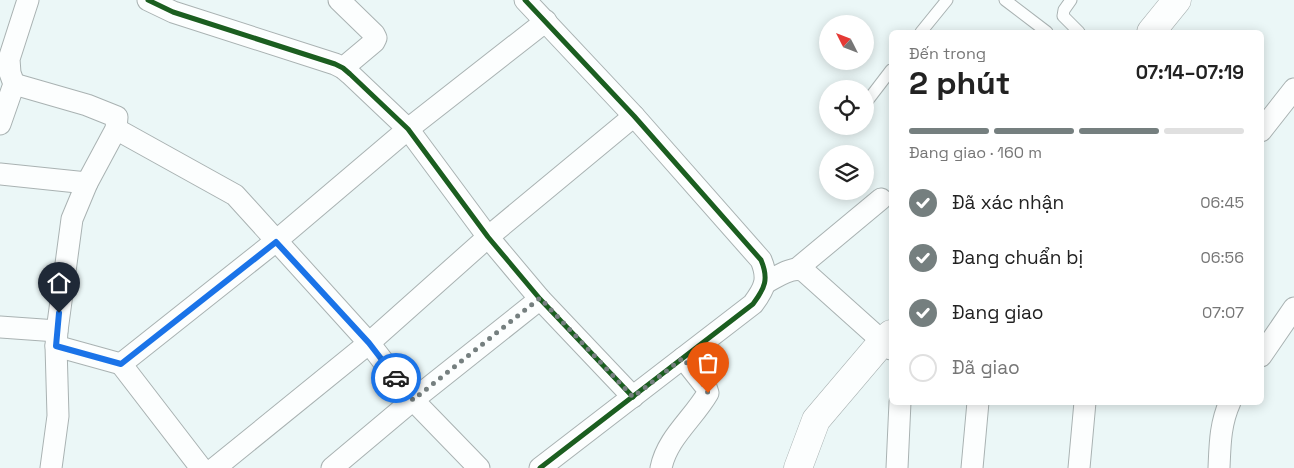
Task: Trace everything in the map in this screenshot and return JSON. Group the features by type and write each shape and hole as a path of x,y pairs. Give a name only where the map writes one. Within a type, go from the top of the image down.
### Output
{"street":[{"path":"0,124 14,84 10,74 9,59 28,0"},
{"path":"148,0 173,12 343,68 408,129 488,237 540,298 633,397"},
{"path":"339,0 376,38 374,42 343,68"},
{"path":"526,0 634,116 761,260 765,270 766,282 753,304 540,468"},
{"path":"1153,30 1177,0"},
{"path":"121,364 276,242 408,129 546,21"},
{"path":"14,84 86,105 117,117 116,129 87,183 72,219 56,338 58,416 50,468"},
{"path":"1264,127 1291,92"},
{"path":"215,468 369,343 488,237 634,116"},
{"path":"116,129 235,195 369,343 413,400 479,468"},
{"path":"0,174 87,183"},
{"path":"766,282 798,268 881,199"},
{"path":"798,268 888,341 816,420 798,468"},
{"path":"332,468 540,298"},
{"path":"1264,352 1294,308"},
{"path":"0,327 56,338 121,364 201,468"},
{"path":"661,468 668,448 708,393 683,358"},
{"path":"897,468 900,405"},
{"path":"972,468 978,405"},
{"path":"1079,468 1085,405"},
{"path":"1219,468 1223,422 1229,405"}],"lane":[{"path":"923,30 947,0"},
{"path":"1005,0 1044,30"},
{"path":"1071,0 1064,10 1063,16 1077,30"},
{"path":"874,92 889,73"}],"cycle path":[{"path":"148,0 173,12 343,68 408,129 488,237 540,299 633,397"},
{"path":"525,0 634,116 761,260 765,273 763,288 753,304 540,468"}],"way so far":[{"path":"396,378 413,400 540,298 633,397 683,358 708,393"}],"route":[{"path":"59,313 56,346 121,364 276,242 369,343 396,378"}]}
